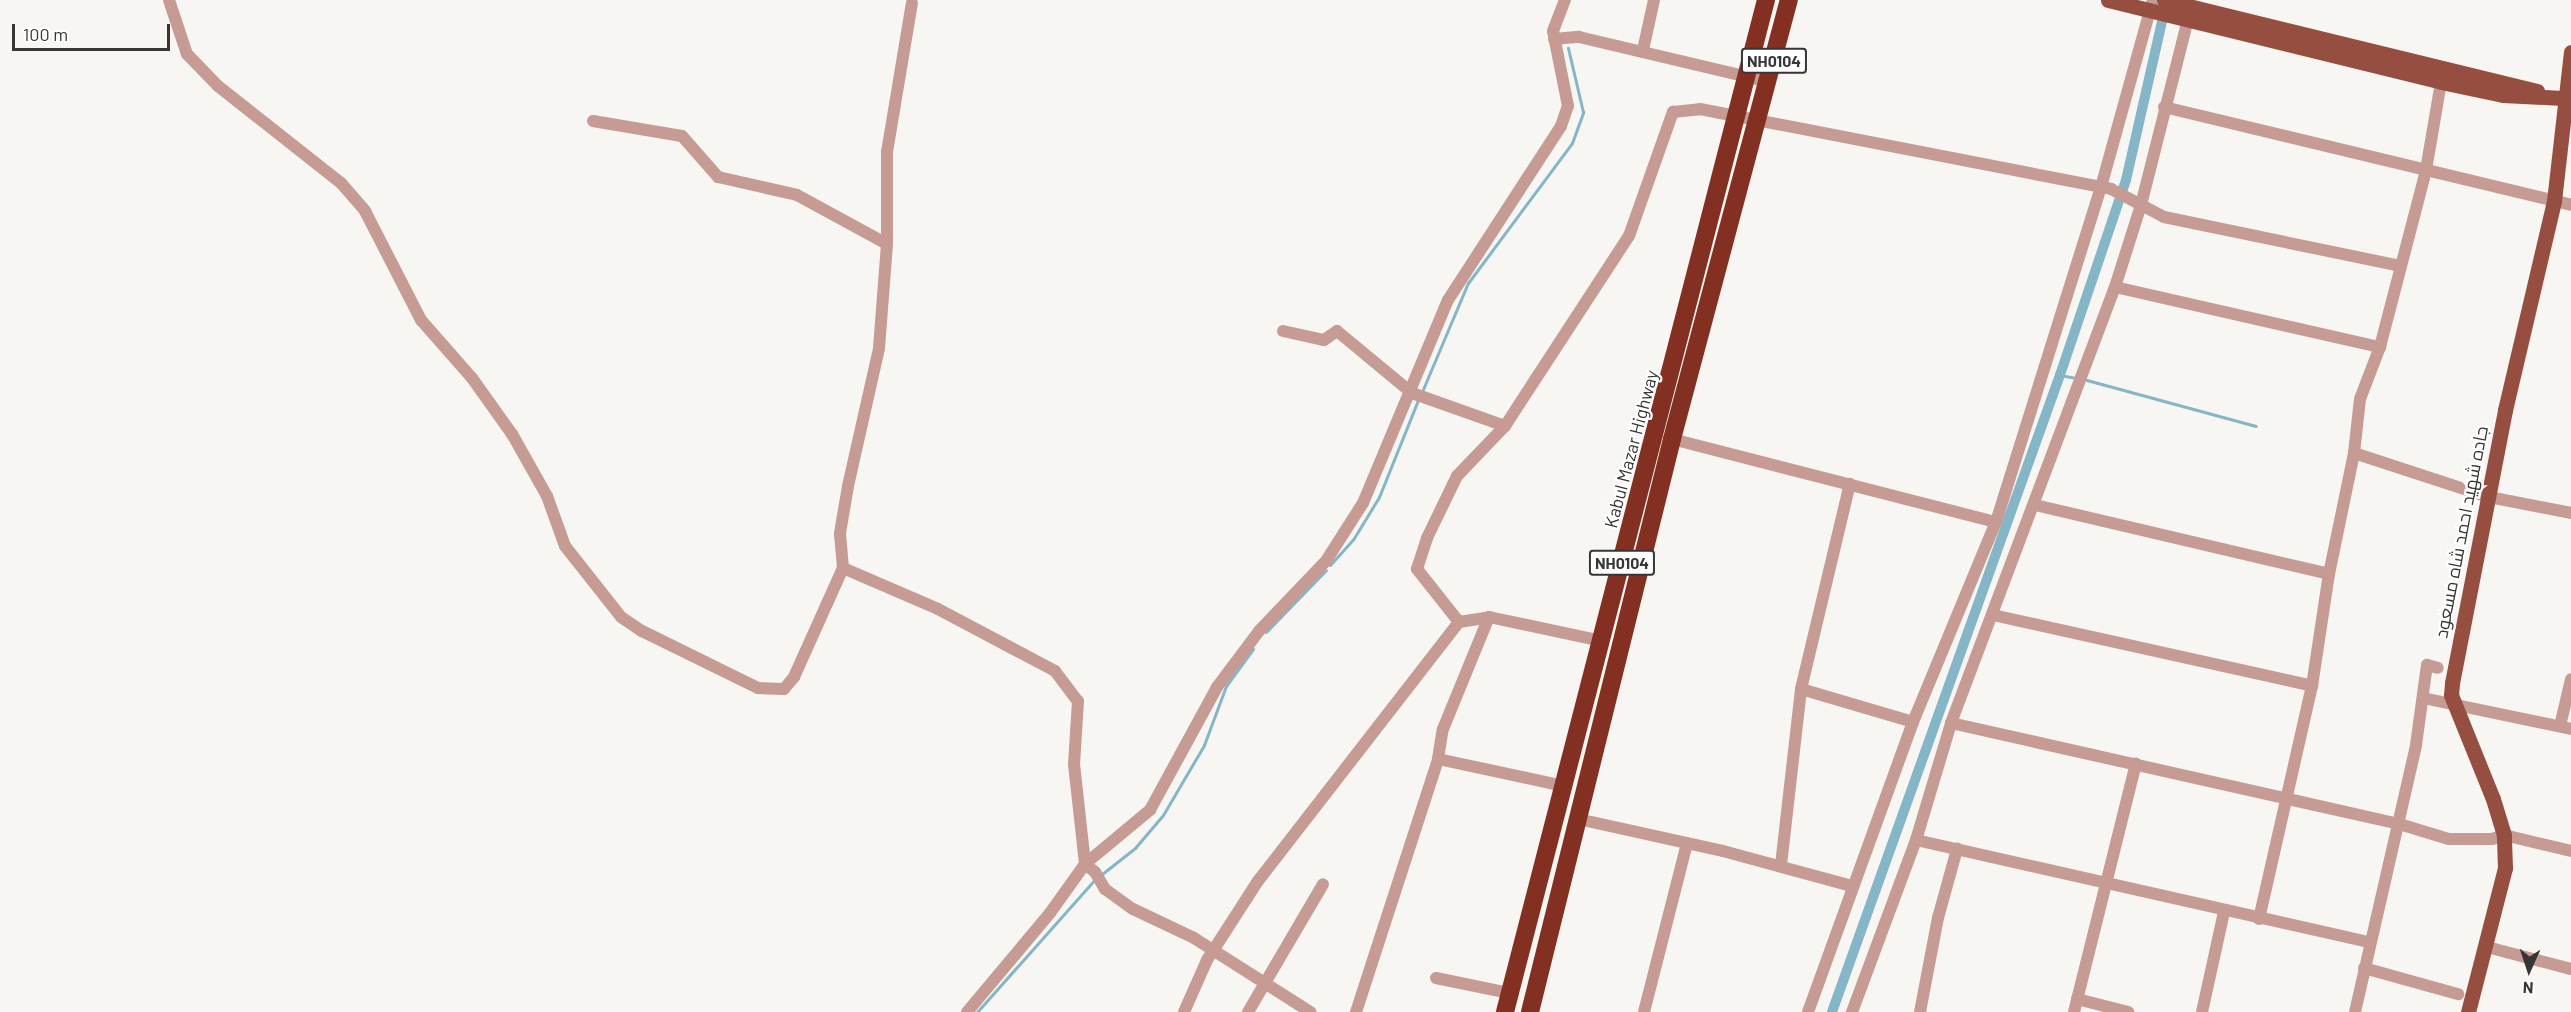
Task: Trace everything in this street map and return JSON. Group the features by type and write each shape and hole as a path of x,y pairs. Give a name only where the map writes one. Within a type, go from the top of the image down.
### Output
{"highway":[{"name":"Kabul Mazar Highway","path":"1505,1012 1766,0"},
{"name":"Kabul Mazar Highway","path":"1530,1012 1672,439 1759,122 1789,0"}],"main road":[{"path":"2108,0 2152,9 2187,22 2441,82 2503,95 2567,99"},
{"path":"2164,0 2191,4 2567,99"},
{"name":"جاده شهيد احمد شاه مسعود","path":"2468,1012 2504,876 2504,835 2493,800 2456,708 2452,683 2489,497 2554,201 2571,52"}],"street":[{"path":"170,0 187,54 218,86 341,183 365,211 421,320 472,378 512,434 547,496 566,546 621,617 642,631 758,688 784,689 794,677 843,568 840,533 879,348 887,244 887,152 912,3"},
{"path":"967,1012 1090,868 1150,810 1217,687 1259,631 1326,561 1368,493 1418,395 1448,300 1561,126 1568,106 1554,39 1565,0"},
{"path":"1643,50 1654,0"},
{"path":"1852,1012 1916,840 1951,723 2035,505 2074,387 2086,370 2115,287 2191,4"},
{"path":"1808,1012 1913,722 1996,522 2106,188 2152,9"},
{"path":"1554,39 1579,37 1643,50 1768,82"},
{"path":"2259,919 2312,686 2329,574 2354,453 2360,399 2380,347 2426,170 2441,82"},
{"path":"2164,107 2571,205"},
{"path":"1459,622 1416,569 1457,476 1505,426 1629,236 1673,112 1700,109 1737,114 1759,122 2106,188 2137,201 2164,217 2400,266"},
{"path":"593,122 682,136 718,177 797,195 887,244"},
{"path":"2115,287 2380,347"},
{"path":"1283,331 1324,340 1336,330 1418,395 1505,426"},
{"path":"1672,439 1996,522"},
{"path":"2354,453 2489,497 2571,513"},
{"path":"1780,865 1800,689 1850,484"},
{"path":"2035,505 2329,574"},
{"path":"843,568 957,620 1055,671 1078,701 1074,764 1090,868 1105,889 1133,909 1213,952 1310,1012"},
{"path":"1993,615 2312,686"},
{"path":"1184,1012 1213,952 1258,881 1459,622 1489,617 1602,641"},
{"path":"1356,1012 1438,759 1443,729 1489,617"},
{"path":"2355,1012 2396,823 2416,745 2427,665 2438,668"},
{"path":"2423,698 2456,708 2565,727 2571,679"},
{"path":"1800,689 1913,722"},
{"path":"1951,723 2396,823 2449,839 2492,839 2504,835 2571,851"},
{"path":"1438,759 1564,786"},
{"path":"2074,1012 2136,764"},
{"path":"1578,819 1780,865 1852,886"},
{"path":"1916,840 2224,912 2370,942"},
{"path":"1644,1012 1687,843"},
{"path":"1920,1012 1938,918 1958,849"},
{"path":"1248,1012 1262,981 1323,884"},
{"path":"2202,1012 2224,912"},
{"path":"2487,946 2571,969"},
{"path":"2364,968 2458,994"},
{"path":"1436,978 1509,993"},
{"path":"2077,999 2128,1012"}],"waterway":[{"path":"1832,1012 2060,375 2126,180 2165,8"},
{"path":"1421,394 1468,283 1572,143 1583,112 1568,48"},
{"path":"2060,375 2076,378"},
{"path":"2083,379 2256,426"},
{"path":"1330,565 1354,538 1379,497 1418,400"},
{"path":"1266,632 1326,570"},
{"path":"1102,874 1135,848 1163,815 1204,745 1226,686 1253,649"},
{"path":"977,1012 1094,880"}]}
